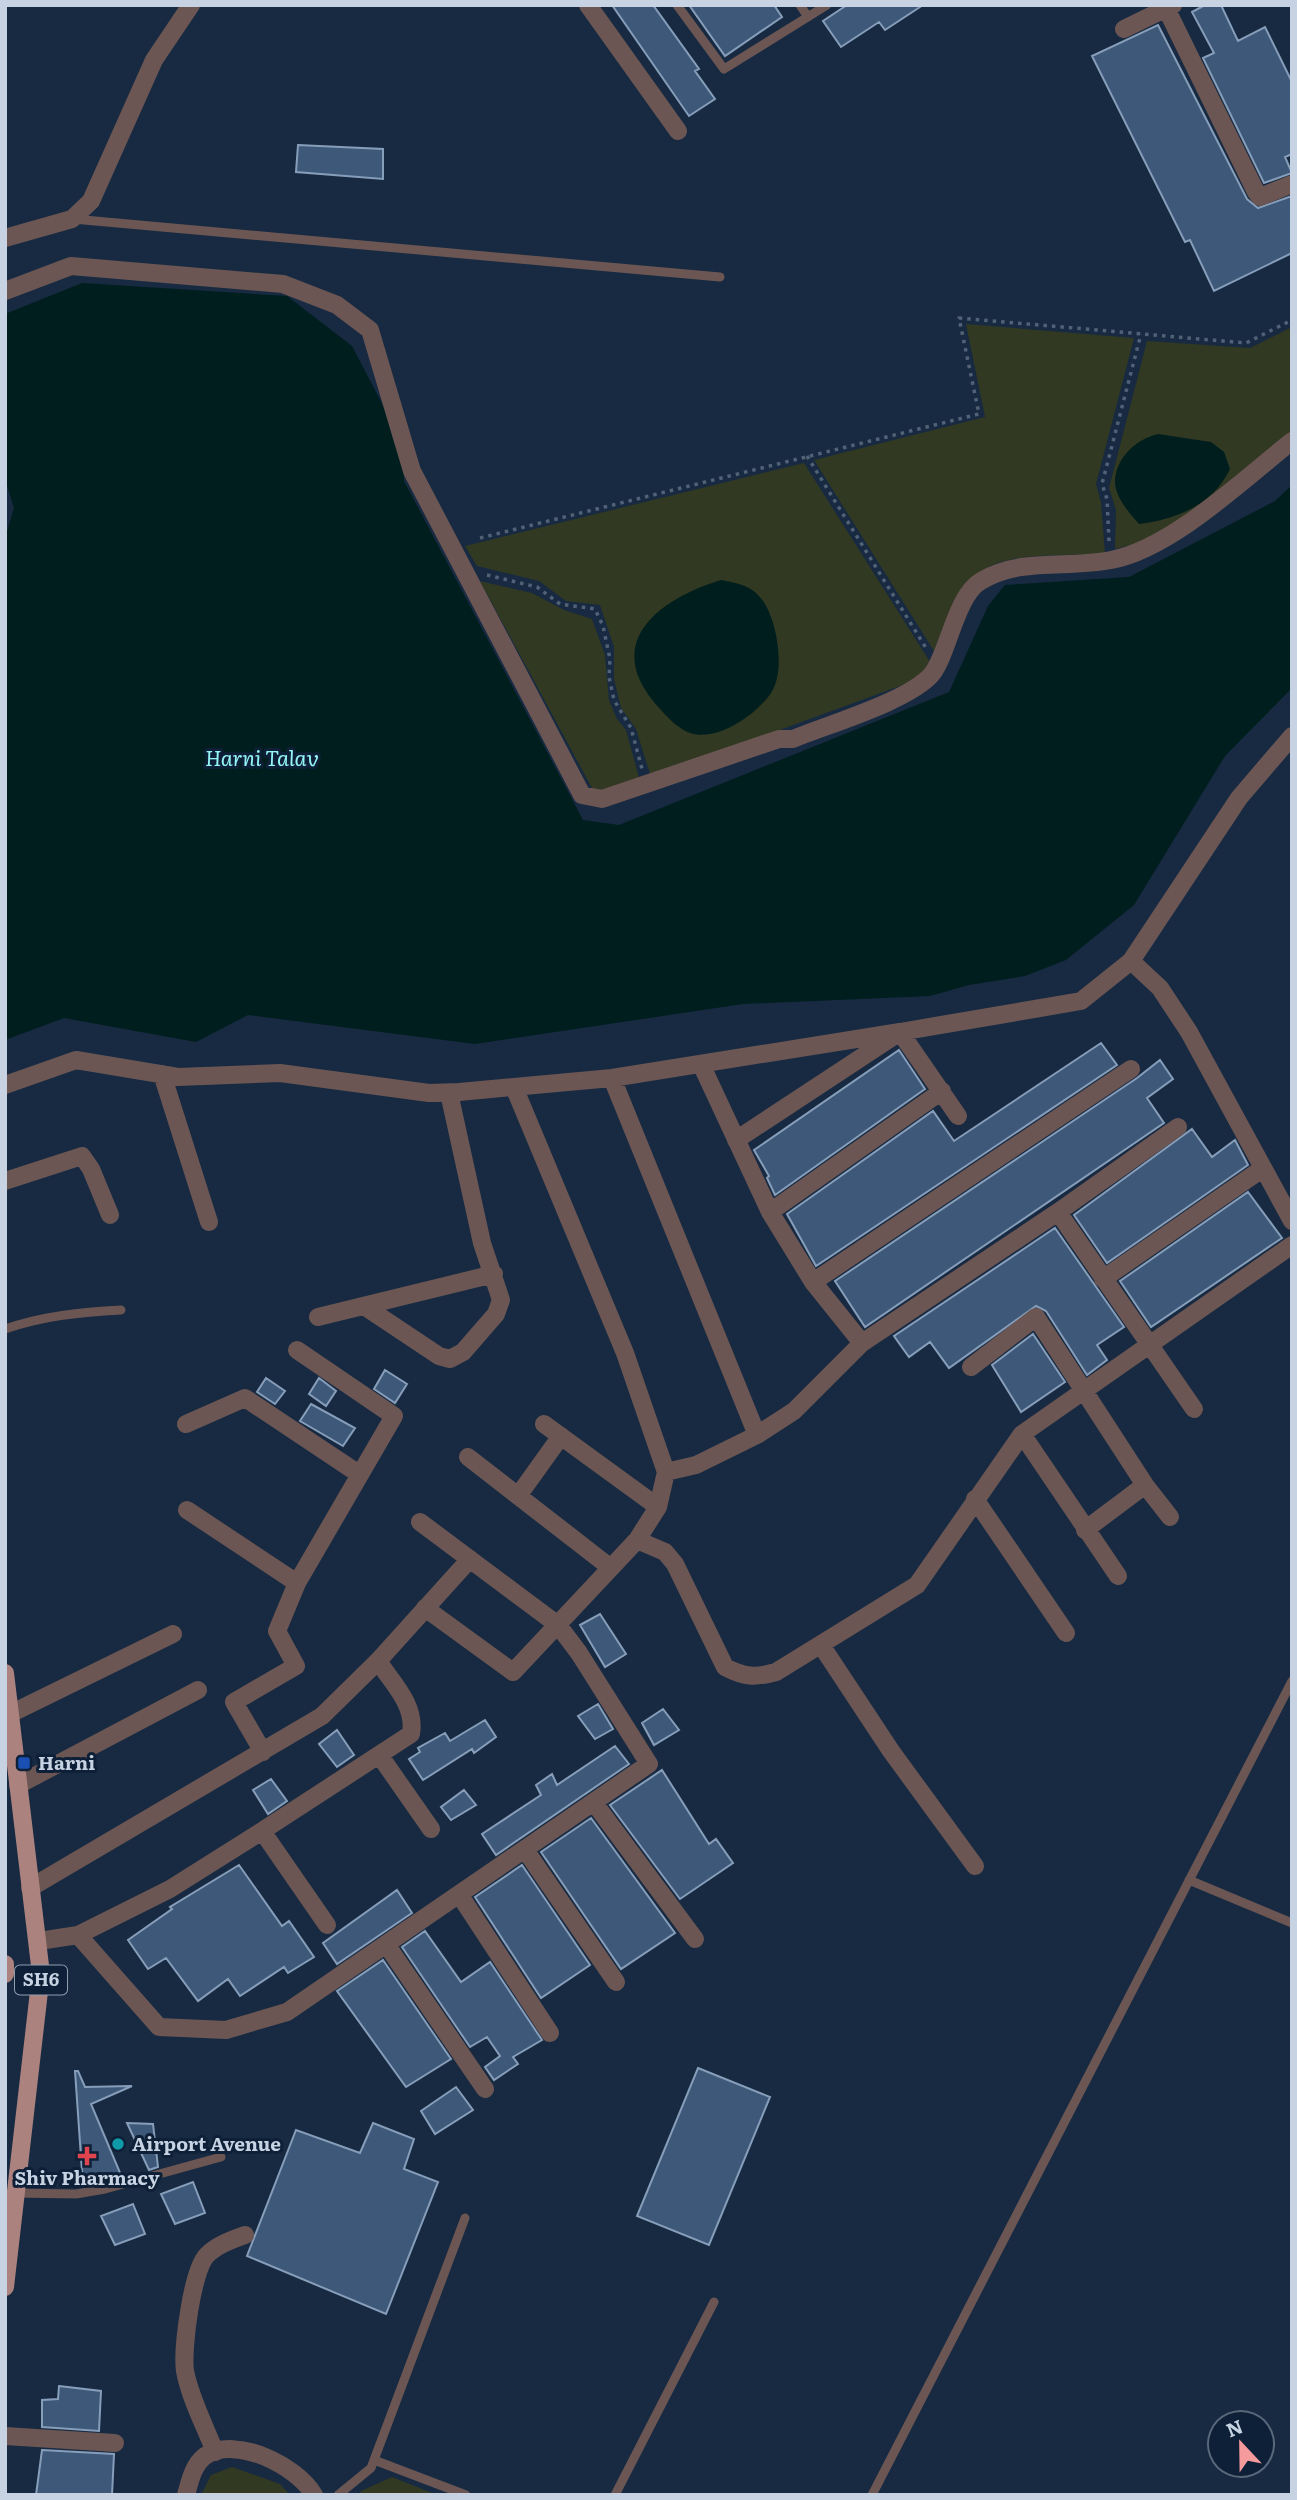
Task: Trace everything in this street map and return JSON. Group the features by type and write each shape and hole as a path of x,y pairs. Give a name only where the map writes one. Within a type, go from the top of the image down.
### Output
{"main road":[{"name":"SH6","path":"5,1673 12,1713 41,1974 5,2287"},
{"name":"SH6","path":"5,1964 5,1974"}],"street":[{"path":"5,238 72,219 91,201 155,60 191,5"},
{"path":"588,5 678,131"},
{"path":"1124,29 1169,7 1256,192 1260,197 1267,196 1292,184"},
{"path":"5,291 71,266 283,284 337,305 370,330 412,471 583,795 603,799 779,739 793,739 917,689 937,665 950,629 977,583 1005,568 1112,560 1163,542 1292,441"},
{"path":"5,1085 76,1060 195,1078 280,1073 429,1093 449,1093 612,1078 1081,1001 1131,961 1239,798 1292,736"},
{"path":"1131,961 1160,988 1189,1032 1292,1222"},
{"path":"900,1032 958,1116"},
{"path":"736,1140 900,1032"},
{"path":"701,1064 770,1212 813,1282 862,1343"},
{"path":"813,1282 1131,1069"},
{"path":"162,1074 209,1222"},
{"path":"612,1078 757,1435"},
{"path":"425,1608 513,1672 637,1540 658,1507 666,1472 625,1353 514,1087"},
{"path":"770,1212 942,1091"},
{"path":"364,1306 439,1356 450,1359 463,1352 496,1314 501,1300 482,1243 449,1093"},
{"path":"666,1472 696,1465 757,1435 794,1411 862,1343 1058,1212 1178,1127"},
{"path":"5,1181 82,1156 91,1169 110,1215"},
{"path":"1103,1279 1262,1169"},
{"path":"1058,1212 1194,1409"},
{"path":"637,1540 665,1552 675,1564 724,1667 740,1675 755,1678 776,1672 916,1585 1022,1434 1292,1245"},
{"path":"318,1317 494,1275"},
{"path":"971,1367 1036,1317 1145,1485 1170,1517"},
{"path":"263,1752 234,1702 296,1666 277,1631 297,1583 394,1416 297,1350"},
{"path":"186,1424 244,1398 278,1411 359,1474"},
{"path":"544,1424 658,1507"},
{"path":"1022,1434 1118,1576"},
{"path":"517,1496 561,1436"},
{"path":"468,1457 611,1568"},
{"path":"1085,1530 1145,1485"},
{"path":"975,1499 1066,1633"},
{"path":"187,1510 297,1583"},
{"path":"78,1935 159,2027 226,2030 287,2012 595,1804 649,1764 579,1653 558,1625 420,1522"},
{"path":"30,1888 322,1716 378,1661 470,1559"},
{"path":"12,1713 173,1634"},
{"path":"821,1645 891,1751 975,1867"},
{"path":"38,1941 78,1935 170,1889 411,1734 414,1720 409,1707 378,1661"},
{"path":"18,1785 198,1690"},
{"path":"380,1756 431,1829"},
{"path":"595,1804 695,1939"},
{"path":"262,1831 327,1925"},
{"path":"526,1851 616,1982"},
{"path":"459,1894 550,2032"},
{"path":"386,1944 485,2089"},
{"path":"215,2452 186,2373 184,2358 197,2270 206,2255 226,2241 244,2235"},
{"path":"5,2436 115,2443"},
{"path":"186,2495 193,2470 204,2457 215,2452 239,2448 292,2470 314,2495"}],"lane":[{"path":"677,5 724,69 827,5"},
{"path":"800,5 808,18"},
{"path":"72,219 720,277"},
{"path":"5,1329 26,1321 80,1312 121,1310"},
{"path":"873,2495 1292,1681"},
{"path":"1189,1880 1292,1923"},
{"path":"15,2193 76,2194 95,2191 221,2157"},
{"path":"338,2495 370,2468 374,2460 465,2218"},
{"path":"615,2495 714,2302"},
{"path":"374,2460 466,2495"}],"path":[{"path":"480,538 979,414 959,318 1246,343 1292,320"},
{"path":"1112,560 1107,499 1101,484 1141,334"},
{"path":"807,456 937,665"},
{"path":"466,572 537,587 560,604 595,609 603,626 610,659 609,677 614,701 631,728 646,785"}],"shaded area":[{"path":"966,324 1134,338 1096,484 1101,502 1105,554 1023,558 992,565 973,579 966,588 934,651 814,460 985,417"},
{"path":"1292,327 1292,436 1162,537 1115,549 1116,510 1109,488 1147,341 1250,348"},
{"path":"804,463 932,665 919,679 651,777 636,729 621,708 614,679 614,647 600,605 566,601 539,581 477,566 465,546"},
{"path":"480,581 532,593 564,610 592,619 605,655 609,700 617,719 626,730 640,781 599,793 593,790"},
{"path":"232,2467 280,2484 290,2495 201,2495 211,2475"},
{"path":"392,2477 437,2495 359,2495 361,2491"}],"water":[{"name":"Harni Talav","path":"82,283 287,296 352,346 403,444 404,481 583,820 619,825 949,692 988,606 1005,585 1129,577 1275,501 1292,485 1292,688 1225,756 1134,905 1066,960 1025,976 969,985 930,996 743,1004 475,1044 248,1015 196,1042 64,1018 5,1040 5,538 14,508 5,479 5,314"},
{"path":"1158,434 1211,442 1224,452 1230,469 1223,481 1204,501 1180,514 1139,524 1123,504 1115,480 1120,463 1129,450 1150,436"},
{"path":"721,580 750,589 763,601 776,633 778,672 771,693 756,710 724,730 701,735 690,733 667,717 643,687 635,665 636,646 643,628 657,613 675,600"}],"building":[{"path":"612,5 653,5 699,69 695,71 715,99 689,116"},
{"path":"689,5 774,5 782,17 725,56"},
{"path":"847,5 923,5 885,30 879,22 841,47 823,21"},
{"path":"1205,5 1221,5 1238,41 1265,27 1292,82 1292,154 1285,157 1292,173 1264,183 1203,58 1214,53 1192,12"},
{"path":"1158,25 1247,199 1258,208 1292,196 1292,253 1214,291 1190,240 1185,242 1092,56"},
{"path":"298,145 383,149 383,179 296,172"},
{"path":"1101,1043 1117,1065 816,1266 787,1214 933,1111 954,1141"},
{"path":"899,1050 925,1089 775,1195 767,1178 769,1176 754,1150"},
{"path":"1160,1060 1173,1079 1147,1098 1164,1123 865,1327 835,1281"},
{"path":"1192,1129 1212,1157 1235,1140 1248,1165 1107,1263 1074,1215"},
{"path":"1248,1192 1282,1238 1151,1327 1120,1281"},
{"path":"1055,1228 1124,1327 1097,1345 1107,1360 1087,1375 1046,1311 1036,1306 949,1368 930,1342 909,1357 894,1336"},
{"path":"1033,1334 1065,1382 1021,1412 992,1365"},
{"path":"385,1370 407,1384 395,1403 374,1389"},
{"path":"266,1378 285,1391 275,1404 257,1392"},
{"path":"319,1378 336,1391 326,1406 309,1394"},
{"path":"311,1404 355,1428 343,1446 300,1421"},
{"path":"600,1614 626,1654 605,1667 580,1625"},
{"path":"598,1704 613,1729 595,1739 578,1716"},
{"path":"663,1709 679,1730 654,1745 642,1723"},
{"path":"485,1720 496,1737 474,1753 472,1749 423,1780 409,1759 420,1752 418,1748 445,1733 450,1741"},
{"path":"337,1730 354,1755 337,1767 319,1744"},
{"path":"615,1746 629,1764 496,1855 482,1834 541,1795 536,1785 552,1774 557,1785"},
{"path":"662,1770 709,1844 716,1839 733,1863 680,1899 610,1805"},
{"path":"271,1779 287,1801 268,1814 253,1790"},
{"path":"464,1790 476,1805 451,1820 441,1807"},
{"path":"591,1818 675,1933 621,1969 541,1852"},
{"path":"239,1865 282,1926 289,1921 314,1957 288,1973 284,1967 240,1996 228,1979 198,2001 166,1958 148,1969 128,1940 172,1909 170,1907"},
{"path":"522,1865 590,1965 541,1998 475,1897"},
{"path":"397,1890 412,1913 337,1964 323,1943"},
{"path":"425,1931 461,1982 490,1962 542,2040 513,2057 518,2064 494,2080 485,2067 500,2056 487,2037 470,2047 402,1947"},
{"path":"383,1960 451,2059 406,2087 337,1991"},
{"path":"698,2068 770,2097 709,2245 637,2216"},
{"path":"75,2071 78,2071 85,2087 132,2086 91,2104 121,2175 83,2186"},
{"path":"456,2087 473,2110 435,2134 421,2111"},
{"path":"127,2123 153,2124 158,2167 149,2170"},
{"path":"373,2123 414,2139 404,2169 438,2182 386,2314 247,2256 296,2130 360,2153"},
{"path":"193,2182 205,2213 175,2224 161,2194"},
{"path":"133,2204 145,2234 115,2245 101,2216"},
{"path":"59,2386 101,2391 99,2431 42,2427 42,2400 58,2399"},
{"path":"42,2450 114,2454 112,2495 36,2495"}],"place":[{"name":"Harni","path":"24,1763"},
{"name":"Airport Avenue","path":"118,2144"},
{"name":"Shiv Pharmacy","path":"87,2156"}]}
